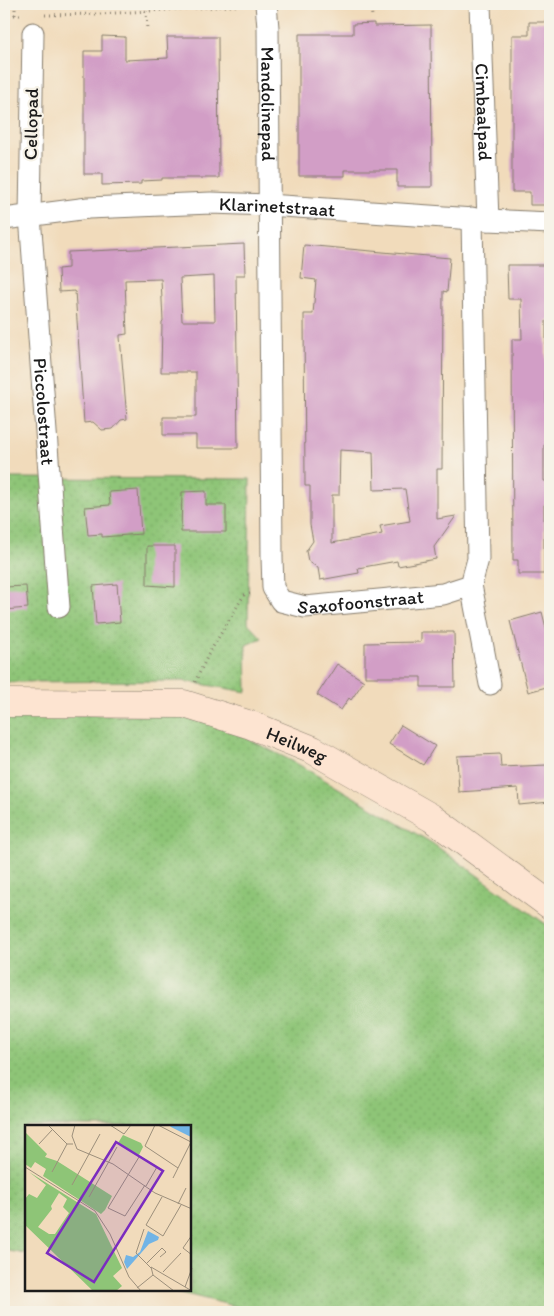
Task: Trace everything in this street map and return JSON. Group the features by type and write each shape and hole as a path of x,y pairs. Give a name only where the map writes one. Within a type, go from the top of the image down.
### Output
{"street":[{"name":"Mandolinepad","path":"266,4 268,28 268,205"},
{"name":"Cimbaalpad","path":"480,13 480,219"},
{"name":"Cellopad","path":"30,216 32,27"},
{"name":"Klarinetstraat","path":"4,219 107,207 211,203 550,223"},
{"name":"Saxofoonstraat","path":"268,205 273,588 281,601 305,607 444,594 471,585"},
{"name":"Piccolostraat","path":"30,216 59,607"},
{"path":"480,219 478,559 471,585 490,684"},
{"name":"Heilweg","path":"4,703 184,704 252,725 313,750 432,818 550,905"}],"path":[{"path":"4,15 32,27 146,11 266,4"},
{"path":"371,4 372,17"},
{"path":"146,11 147,30"},
{"path":"184,704 208,655 244,595 273,588"}],"green space":[{"path":"4,478 250,479 248,623 262,638 246,645 247,692 183,681 4,682"},
{"path":"4,714 173,716 214,722 296,763 432,843 550,927 550,1312 259,1312 173,1291 191,1291 191,1125 25,1125 25,1254 4,1250"}],"building":[{"path":"529,22 550,22 550,205 530,205 530,192 512,192 512,35 529,35"},
{"path":"374,23 374,26 431,25 432,187 397,187 397,170 345,170 345,176 299,176 299,34 353,34 353,24"},
{"path":"102,36 125,37 125,60 168,58 167,37 218,37 219,178 162,178 162,180 141,181 141,184 102,185 102,174 84,174 84,51 102,51"},
{"path":"244,244 245,275 236,275 238,448 196,448 196,435 163,435 163,417 196,417 196,372 161,372 163,321 161,279 125,280 127,334 120,335 120,337 127,419 121,420 113,429 102,430 93,422 84,423 75,291 59,292 58,269 68,268 68,252","holes":["214,276 215,321 182,321 180,278"]},
{"path":"304,245 450,258 447,292 443,291 442,469 437,469 437,519 456,516 434,547 436,559 398,566 397,561 358,568 359,573 320,580 318,568 308,561 306,551 313,541 310,525 310,486 305,486 304,314 313,314 316,280 301,278","holes":["340,450 373,452 374,490 405,489 410,521 380,526 382,534 332,543 332,495 339,495"]},
{"path":"507,265 550,265 550,321 546,321 546,445 544,445 544,481 550,481 550,499 544,505 544,574 518,574 518,560 513,560 512,339 522,339 521,299 508,299"},
{"path":"138,490 141,534 102,537 102,534 88,535 85,507 110,505 109,492"},
{"path":"206,491 206,505 226,505 226,532 181,532 182,492"},
{"path":"147,546 175,546 175,587 147,585"},
{"path":"117,584 120,622 96,624 93,586"},
{"path":"26,586 28,608 4,610 4,587"},
{"path":"542,612 550,644 550,686 528,692 510,621"},
{"path":"421,632 454,632 455,687 421,687 421,677 365,677 365,643 421,642"},
{"path":"337,664 364,681 351,700 349,698 341,710 317,695"},
{"path":"401,725 435,746 423,765 389,744"},
{"path":"500,754 501,767 547,765 550,802 519,805 518,788 459,792 457,756"}]}
